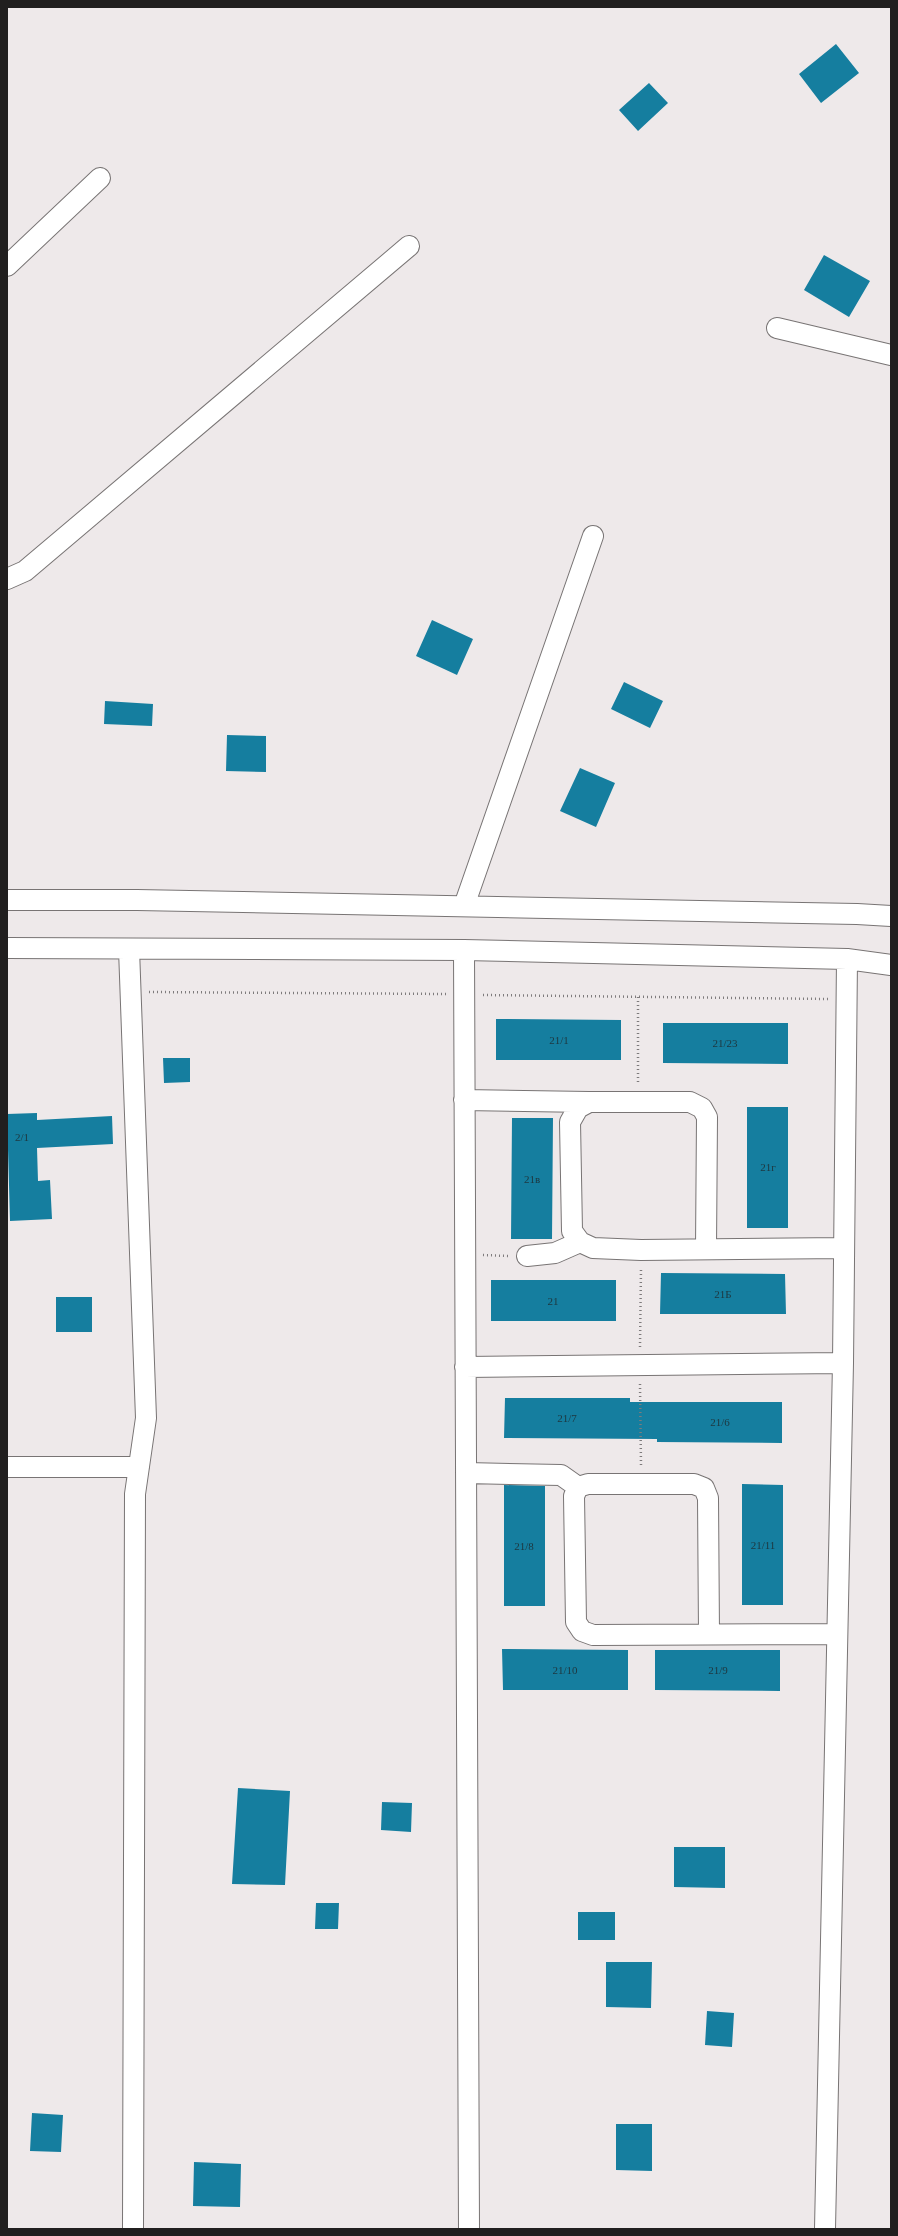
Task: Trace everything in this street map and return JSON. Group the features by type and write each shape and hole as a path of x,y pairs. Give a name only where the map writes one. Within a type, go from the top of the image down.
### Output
{"street":[{"path":"7,266 100,178"},
{"path":"7,579 25,571 409,246"},
{"path":"777,328 891,355"},
{"path":"464,906 593,536"},
{"path":"7,900 145,900 857,914 891,916"},
{"path":"7,948 464,950 847,959 891,965"},
{"path":"129,949 146,1418 135,1494 133,2229"},
{"path":"464,950 469,2229"},
{"path":"825,2229 843,1363 847,959"},
{"path":"464,1100 690,1102 702,1108 707,1117 706,1248"},
{"path":"589,1102 578,1108 570,1122 572,1231 580,1242 593,1248 844,1248"},
{"path":"527,1256 555,1253 580,1242"},
{"path":"465,1367 843,1363"},
{"path":"7,1467 139,1467"},
{"path":"466,1473 561,1475 578,1487"},
{"path":"709,1634 708,1498 704,1488 694,1484 588,1484 578,1487 574,1496 576,1622 582,1631 593,1635 837,1634"}],"path":[{"path":"130,992 464,994 846,999"},
{"path":"638,997 639,1102"},
{"path":"465,1255 527,1256"}],"building":[{"path":"836,44 859,73 821,103 799,74"},
{"path":"649,83 668,103 638,131 619,110"},
{"path":"824,255 870,281 849,317 804,290"},
{"path":"432,620 473,639 457,675 416,656"},
{"path":"624,682 663,701 650,728 611,709"},
{"path":"105,701 153,704 152,726 104,724"},
{"path":"227,735 266,736 266,772 226,771"},
{"path":"580,768 615,783 596,827 560,811"},
{"path":"496,1019 621,1020 621,1060 496,1060"},
{"path":"663,1023 788,1023 788,1064 663,1063"},
{"path":"163,1058 190,1058 190,1082 164,1083"},
{"path":"747,1107 788,1107 788,1228 747,1228"},
{"path":"37,1113 37,1120 112,1116 113,1144 37,1148 38,1181 50,1180 52,1219 10,1221 7,1114"},
{"path":"512,1118 553,1118 552,1239 511,1239"},
{"path":"661,1273 785,1274 786,1314 660,1314"},
{"path":"491,1280 616,1280 616,1321 491,1321"},
{"path":"56,1297 92,1297 92,1332 56,1332"},
{"path":"505,1398 630,1398 630,1402 782,1402 782,1443 657,1442 657,1439 504,1438"},
{"path":"742,1484 783,1485 783,1605 742,1605"},
{"path":"504,1485 545,1486 545,1606 504,1606"},
{"path":"502,1649 628,1650 628,1690 503,1690"},
{"path":"655,1650 780,1650 780,1691 655,1690"},
{"path":"238,1788 290,1791 285,1885 232,1884"},
{"path":"382,1802 412,1803 411,1832 381,1830"},
{"path":"674,1847 725,1847 725,1888 674,1887"},
{"path":"316,1903 339,1903 338,1929 315,1929"},
{"path":"578,1912 615,1912 615,1940 578,1940"},
{"path":"606,1962 652,1962 651,2008 606,2007"},
{"path":"707,2011 734,2013 732,2047 705,2045"},
{"path":"32,2113 63,2115 61,2152 30,2151"},
{"path":"616,2124 652,2124 652,2171 616,2170"},
{"path":"194,2162 241,2164 240,2207 193,2206"}]}
